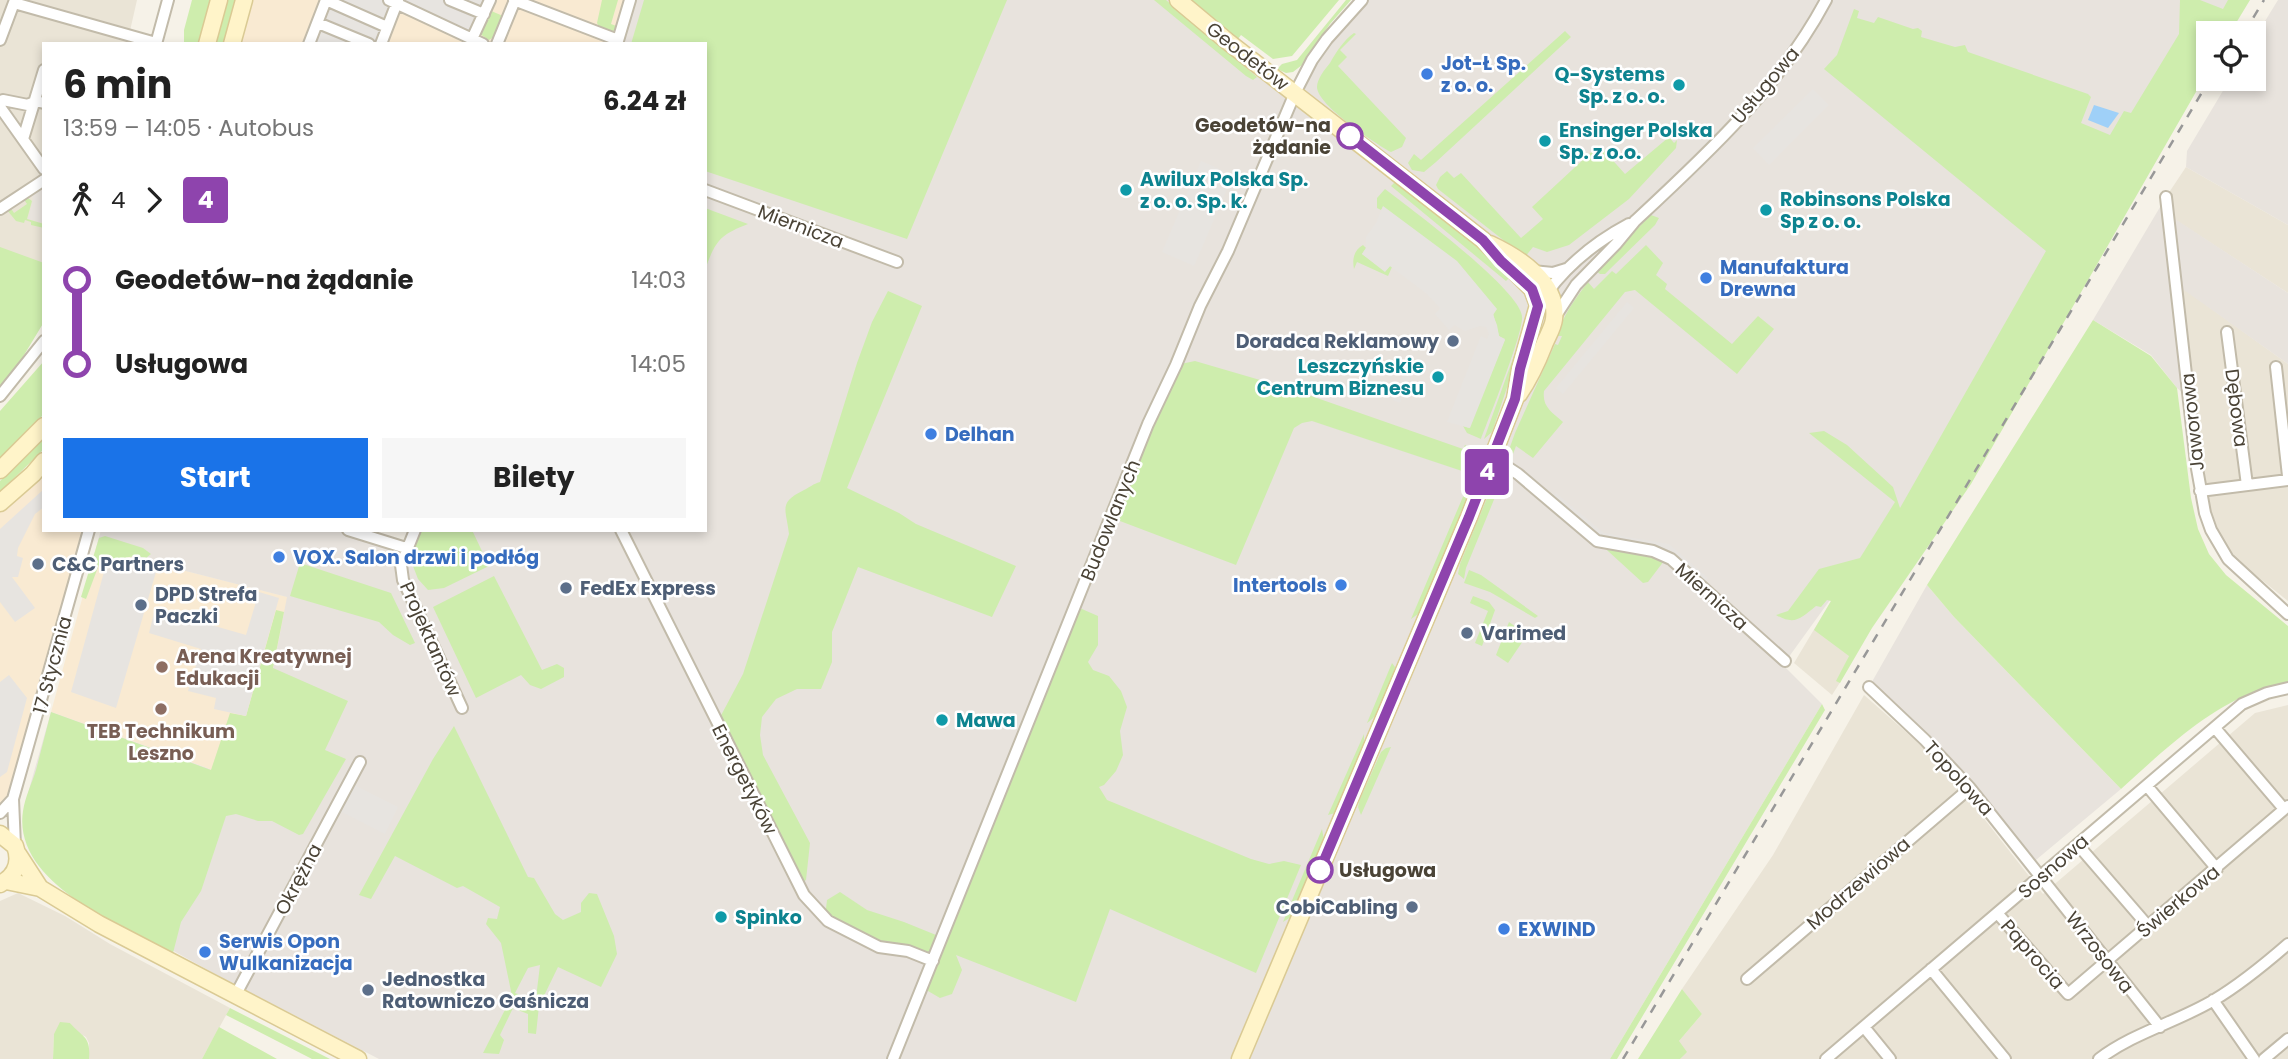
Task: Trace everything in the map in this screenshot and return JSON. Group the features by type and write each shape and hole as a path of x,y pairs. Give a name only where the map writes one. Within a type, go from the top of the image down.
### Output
{"street":[{"path":"157,42 168,0"},
{"path":"208,42 219,0"},
{"path":"233,42 244,0"},
{"path":"450,0 484,15"},
{"path":"382,42 395,1 478,41 490,0"},
{"path":"498,42 515,0 617,42 630,0"},
{"name":"Geodetów","path":"1178,0 1483,240 1501,261 1540,290 1553,306 1554,319"},
{"name":"Budowlanych","path":"893,1059 1024,729 1148,425 1200,306 1228,251 1295,93 1312,60 1362,0"},
{"name":"Usługowa","path":"1515,399 1532,374 1554,319 1576,285 1635,221 1766,90 1793,54 1826,0"},
{"path":"0,40 15,1 149,42"},
{"path":"310,42 330,1 387,27"},
{"path":"318,23 364,42"},
{"path":"40,102 28,105 3,100 0,104 42,166"},
{"path":"23,139 40,102"},
{"path":"0,209 42,181"},
{"name":"Miernicza","path":"707,191 897,262"},
{"name":"Jaworowa","path":"2166,197 2200,491 2211,530 2228,559 2288,614"},
{"name":"Usługowa","path":"1240,1059 1493,457 1515,399 1540,290 1609,235 1635,221"},
{"name":"Geodetów","path":"1483,240 1508,252 1532,271 1540,290"},
{"path":"1532,271 1553,272 1566,269"},
{"path":"1540,290 1562,290 1576,285"},
{"name":"Dębowa","path":"2227,332 2246,485"},
{"path":"0,396 42,344"},
{"path":"2200,491 2288,478 2276,367"},
{"path":"0,470 42,428"},
{"name":"Miernicza","path":"1493,457 1518,474 1597,541 1653,551 1671,559 1785,661"},
{"path":"0,503 42,463"},
{"name":"17 Stycznia","path":"16,850 13,799 88,532"},
{"path":"367,533 406,548 414,532"},
{"name":"Energetyków","path":"622,532 804,895 828,921 879,947 908,951 933,961"},
{"name":"Projektantów","path":"406,548 401,565 405,588 462,708"},
{"name":"Topolowa","path":"1869,687 1925,740 1970,788 2041,877"},
{"name":"Sosnowa","path":"1826,1059 2242,704 2267,693 2288,688"},
{"path":"2215,728 2286,808"},
{"name":"Okrężna","path":"235,996 360,762"},
{"path":"2147,786 2217,869"},
{"name":"Modrzewiowa","path":"1747,979 1970,788"},
{"name":"17 Stycznia","path":"0,813 13,799"},
{"name":"Świerkowa","path":"2068,994 2286,808"},
{"path":"0,834 16,850 40,888"},
{"path":"2078,845 2148,926"},
{"path":"2,883 16,870 16,850"},
{"name":"Wrzosowa","path":"2041,877 2160,1027"},
{"path":"2,883 40,888 99,924 358,1059"},
{"name":"Paprocia","path":"1998,914 2068,994"},
{"path":"2099,1059 2114,1047 2213,1000 2256,972 2288,944"},
{"path":"1931,969 2005,1059"},
{"path":"2213,1000 2254,1059"},
{"path":"1864,1027 1890,1059"},
{"path":"2264,1059 2288,1039"}],"shaded area":[{"path":"0,0 137,0 127,42 42,42 42,284 0,264"},
{"path":"244,0 630,0 618,42 233,42"},
{"path":"326,0 490,0 472,39 397,4 382,42 310,42"},
{"path":"630,0 1178,0 1295,93 1312,60 1365,0 2243,0 2221,21 2196,21 2196,54 1863,627 1830,600 1783,665 1822,704 1610,1059 379,1059 226,980 96,908 28,793 51,712 207,768 230,780 273,669 287,597 96,548 100,532 354,532 406,548 413,532 707,532 707,42 618,42"},
{"path":"2278,0 2288,0 2288,225 2186,167 2187,151 2223,91 2266,91 2265,21"},
{"path":"1813,89 1829,105 1769,165 1753,148"},
{"path":"1201,161 1233,175 1194,266 1162,252"},
{"path":"2186,167 2288,225 2288,293 2168,215 2166,197"},
{"path":"42,186 42,222 28,219 33,199 30,193"},
{"path":"2166,197 2169,215 2288,293 2288,364 2177,285 2189,398 2177,388 2151,355 2093,320"},
{"path":"1383,206 1457,261 1497,309 1493,315 1499,336 1505,340 1470,428 1447,422 1481,336 1487,339 1489,334 1486,327 1480,326 1465,331 1454,325 1449,330 1435,314 1440,308 1427,294 1390,266 1385,272 1362,254 1366,248 1366,237"},
{"path":"2177,284 2288,364 2288,601 2234,558 2218,530 2208,502 2194,397 2189,398"},
{"path":"1627,302 1634,308 1563,394 1556,388"},
{"path":"1408,362 1415,365 1400,403 1393,400"},
{"path":"42,463 42,532 88,532 13,799 0,807 0,503"},
{"path":"42,491 42,509 35,514 18,548 17,556 23,558 18,577 12,577 35,608 15,622 0,602 0,529"},
{"path":"1556,493 1604,533 1669,544 1708,578 1704,582 1664,549 1600,536 1553,497"},
{"path":"96,548 288,597 273,669 230,781 207,768 51,712"},
{"path":"107,561 156,572 116,708 71,692"},
{"path":"1927,585 1954,617 2121,789 2031,864 2004,830 1869,687"},
{"path":"259,592 279,598 246,716 214,709 216,698 188,691 201,649 149,633 155,609 246,635"},
{"path":"1831,601 1863,627 1838,679 1841,681 1832,695 1794,663"},
{"path":"9,675 27,698 7,772 0,777 0,682"},
{"path":"1864,695 1939,761 2043,894 2255,713 2288,705 2288,1059 1680,1059 1686,1052 1678,1042 1702,1014 1682,989 1773,855"},
{"path":"354,785 398,807 385,834 340,811"},
{"path":"18,893 65,916 110,944 230,1008 202,1059 89,1059 89,1043 86,1037 77,1032 70,1023 54,1034 53,1059 0,1059 0,901"}],"green space":[{"path":"192,0 211,0 200,42 184,42 184,30"},
{"path":"228,0 239,0 227,42 217,42"},
{"path":"602,0 618,0 611,24 619,27 612,32 601,30 597,23"},
{"path":"644,0 1007,0 907,239 707,172 707,42 632,42"},
{"path":"1154,0 1166,0 1257,77 1253,80 1246,76"},
{"path":"1192,0 1339,0 1292,56 1273,59 1241,35 1238,39"},
{"path":"1346,0 1351,0 1330,24 1302,65 1293,72 1286,73 1277,69 1282,64 1297,60"},
{"path":"2180,0 2200,0 2223,9 2228,0 2250,0 2237,21 2196,21 2197,91 1971,484 1872,628 1840,683 1836,681 1849,656 1814,630 1831,601 1827,600 1821,607 1816,606 1798,619 1788,620 1776,615 1788,611 1819,569 1860,558 1895,502 1809,433 1824,431 1847,445 1893,487 1900,508 2046,251 1824,69 1837,55 1854,9 1859,11 1857,18 1874,23 1878,17 1913,29 1918,28 1922,31 1921,37 1955,47 1965,45 1968,52 2088,94 2091,97 2081,123 2110,135 2124,111 2131,113 2179,34"},
{"path":"489,10 503,16 495,36 489,40 480,34"},
{"path":"1565,31 1571,37 1436,162 1424,172 1412,170 1408,163 1414,154 1421,160"},
{"path":"1356,34 1340,50 1347,57 1338,66 1406,138 1402,147 1391,152 1336,113 1326,104 1317,87 1320,77 1347,39"},
{"path":"1669,137 1674,143 1677,140 1676,148 1629,199 1569,245 1547,252 1533,247 1525,257 1436,185 1447,171 1454,178 1461,173 1521,238 1543,219 1532,207 1599,145 1625,174"},
{"path":"1398,183 1478,247 1510,277 1506,281 1391,186"},
{"path":"1385,189 1484,269 1516,304 1522,316 1512,356 1481,439 1467,433 1463,426 1469,428 1505,339 1499,336 1493,313 1383,207 1381,210 1377,208 1377,198"},
{"path":"23,198 32,201 27,219 42,223 42,228 31,225 31,222 25,220 24,223 16,221 7,210 10,207 14,213 27,204"},
{"path":"707,209 748,224 724,236 707,265"},
{"path":"1651,215 1659,218 1655,225 1605,274 1595,270"},
{"path":"1363,245 1366,248 1362,254 1385,271 1392,267 1388,276 1357,262 1354,269 1354,255"},
{"path":"1646,245 1663,263 1656,275 1667,284 1665,289 1732,344 1758,316 1774,329 1737,374 1635,290 1625,292 1544,391 1546,405 1563,422 1533,458 1516,446 1513,454 1510,447 1515,433 1555,344 1558,345 1562,336 1557,336 1570,307 1588,282 1594,289 1612,271 1616,274"},
{"path":"0,247 42,262 42,325 15,370 0,387"},
{"path":"888,291 922,306 847,488 916,524 1016,566 992,617 858,567 832,632 832,662 821,689 797,689 776,699 762,717 760,735 763,755 810,843 806,880 800,884 717,723 743,674 789,534 787,503 820,482 857,363 872,322"},
{"path":"2093,320 2151,356 2177,388 2191,498 2198,529 2209,554 2226,575 2288,626 2288,684 2255,691 2215,712 2182,735 2121,789 1954,617 1927,585"},
{"path":"1521,336 1524,337 1492,432 1484,439"},
{"path":"1195,361 1294,390 1463,449 1465,445 1476,452 1468,473 1312,421 1302,423 1294,428 1236,565 1112,518 1176,365"},
{"path":"42,363 42,416 0,459 0,411"},
{"path":"42,440 42,451 0,492 0,481"},
{"path":"1479,459 1479,467 1462,512 1421,612 1411,619"},
{"path":"1502,480 1464,579 1458,574 1460,564 1492,486"},
{"path":"414,532 473,532 489,566 444,588 428,590 418,579 406,548"},
{"path":"105,536 143,548 151,554 146,558 131,557 100,562 86,599 81,597 99,538"},
{"path":"1597,541 1667,557 1648,582 1643,583"},
{"path":"300,563 391,593 415,643 410,645 379,622 290,596"},
{"path":"1469,570 1481,575 1538,616 1535,618 1490,592 1464,583"},
{"path":"494,576 542,670 557,664 564,668 564,677 541,689 530,685 521,675 476,698 433,607"},
{"path":"1473,596 1489,602 1495,610 1482,646 1475,643 1488,611 1470,603"},
{"path":"1075,606 1098,616 1098,645 1088,662 1093,670 1109,676 1121,691 1127,707 1120,731 1123,755 1116,771 1099,787 1107,800 1251,859 1269,864 1284,861 1301,865 1256,973 1110,909 1076,1002 956,955 962,970 952,994 940,998 928,991 925,981 933,962 879,947 825,917 827,900 840,892 867,910 941,937"},
{"path":"276,610 284,612 273,668 348,701 325,750 346,759 303,834 299,835 272,821 258,821 236,814 226,816 201,891 181,922 173,953 75,899 52,881 35,860 24,837 23,811 51,712 211,770 230,713 246,716"},
{"path":"1509,622 1527,635 1508,663 1496,655"},
{"path":"1392,663 1395,667 1386,698 1378,713 1367,723"},
{"path":"1822,704 1825,710 1617,1059 1610,1059"},
{"path":"454,726 528,877 534,878 555,914 563,920 581,912 581,903 589,893 597,894 614,936 617,954 601,987 558,967 539,1006 536,1034 528,1033 528,1014 513,1008 500,1035 504,1040 499,1054 483,1053 512,996 501,943 486,924 488,918 497,919 500,907 463,886 457,888 395,856 371,899 359,895 433,759","holes":["540,965 536,998 531,999 515,993 528,968"]},
{"path":"1364,734 1364,748 1340,806 1335,813 1328,815"},
{"path":"1391,747 1361,815 1358,807 1360,799 1381,752"},
{"path":"1322,829 1324,840 1291,917 1283,922"},
{"path":"1682,989 1702,1014 1679,1041 1687,1052 1680,1059 1638,1059"},
{"path":"230,1008 330,1059 312,1059 226,1015"},
{"path":"60,1022 70,1023 85,1038 89,1046 89,1059 53,1059 54,1034"},
{"path":"219,1027 277,1059 202,1059"}],"water":[{"path":"2094,105 2119,113 2108,128 2088,120"}],"railway":[{"path":"2251,21 2264,0"},
{"path":"1623,1059 2203,91"}],"bus line":[{"name":"4","path":"1320,870 1469,517 1515,399 1520,369 1538,306 1532,289 1501,261 1483,240 1350,136"}],"place":[{"name":"Jot-Ł Sp. z o. o.","path":"1427,74"},
{"name":"Q-Systems Sp. z o. o.","path":"1679,85"},
{"name":"Geodetów-na żądanie","path":"1350,136"},
{"name":"Ensinger Polska Sp. z o.o.","path":"1545,141"},
{"name":"Awilux Polska Sp. z o. o. Sp. k.","path":"1126,190"},
{"name":"Robinsons Polska Sp z o. o.","path":"1766,210"},
{"name":"Manufaktura Drewna","path":"1706,278"},
{"name":"Doradca Reklamowy","path":"1453,341"},
{"name":"Leszczyńskie Centrum Biznesu","path":"1438,377"},
{"name":"Delhan","path":"931,434"},
{"name":"VOX. Salon drzwi i podłóg","path":"279,557"},
{"name":"C&C Partners","path":"38,564"},
{"name":"Intertools","path":"1341,585"},
{"name":"FedEx Express","path":"566,588"},
{"name":"DPD Strefa Paczki","path":"141,605"},
{"name":"Varimed","path":"1467,633"},
{"name":"Arena Kreatywnej Edukacji","path":"162,667"},
{"name":"TEB Technikum Leszno","path":"161,709"},
{"name":"Mawa","path":"942,720"},
{"name":"Usługowa","path":"1320,870"},
{"name":"CobiCabling","path":"1412,907"},
{"name":"Spinko","path":"721,917"},
{"name":"EXWIND","path":"1504,929"},
{"name":"Serwis Opon Wulkanizacja","path":"205,952"},
{"name":"Jednostka Ratowniczo Gaśnicza","path":"368,990"}]}
